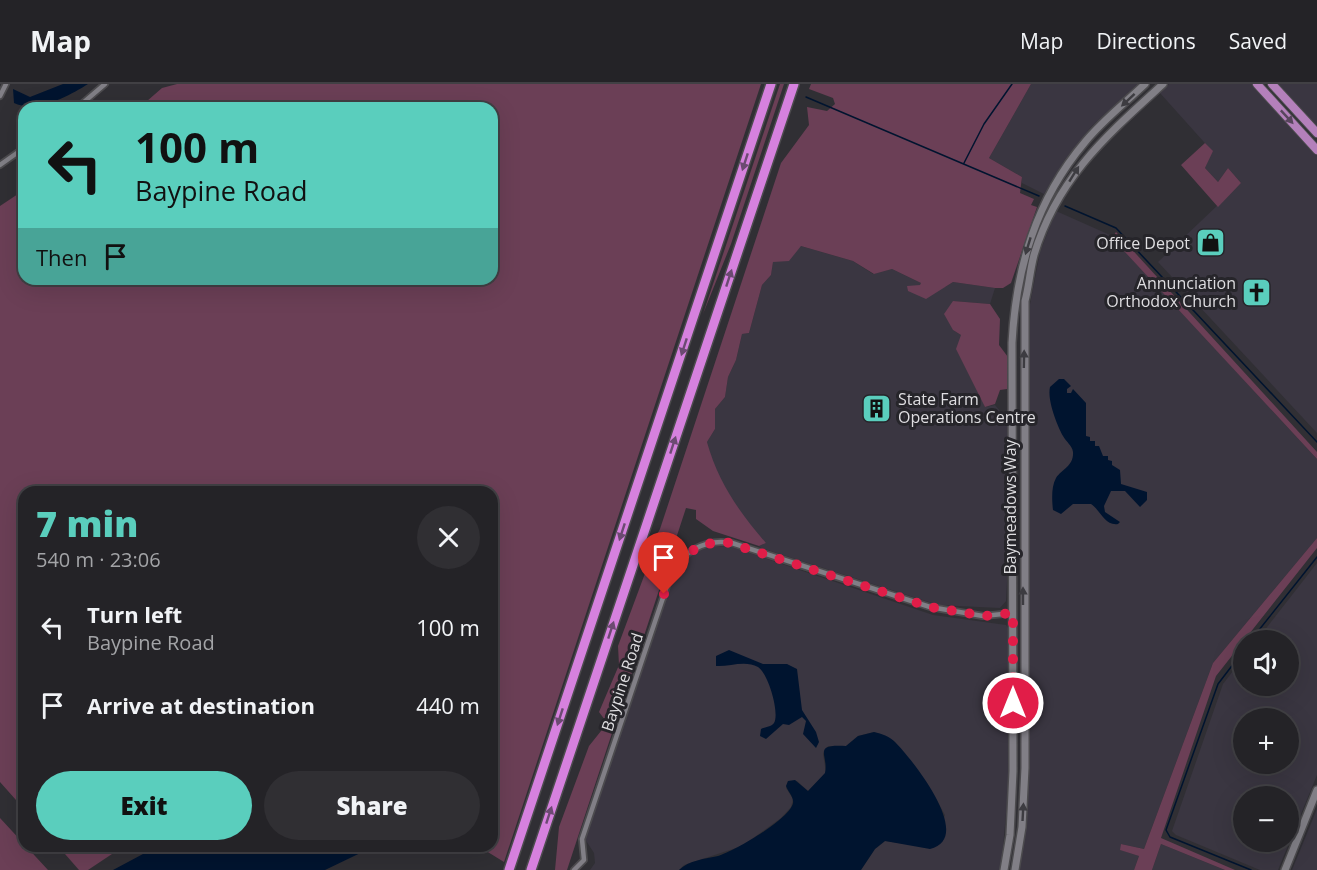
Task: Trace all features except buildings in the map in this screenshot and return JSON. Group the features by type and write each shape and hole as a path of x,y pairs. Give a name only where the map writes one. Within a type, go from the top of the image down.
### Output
{"highway":[{"path":"509,870 771,84"},
{"path":"531,870 794,84"}],"main road":[{"path":"1257,84 1317,150"},
{"path":"1272,84 1317,133"}],"street":[{"path":"0,96 6,84"},
{"path":"84,102 105,84"},
{"name":"Baymeadows Way","path":"1004,870 1012,794 1012,343 1015,297 1036,221 1066,166 1086,140 1145,84"},
{"name":"Baymeadows Way","path":"1016,870 1022,827 1025,768 1025,301 1035,255 1061,195 1093,148 1163,84"},
{"path":"1086,140 1093,148"},
{"path":"0,165 18,152"},
{"name":"Baypine Road","path":"574,870 584,860 582,839 670,577 677,562 697,547 718,542 732,543 940,609 984,616 1013,613"},
{"path":"1285,870 1317,790"}],"shaded area":[{"path":"177,84 761,84 504,862 488,852 498,852 498,486 18,486 18,802 0,782 0,206 18,194 18,285 498,285 498,102 146,102 162,88"},
{"path":"780,84 784,84 731,244 703,314"},
{"path":"811,84 1031,84 989,158 1022,177 1020,193 1034,199 1031,205 1037,207 1011,283 1003,288 953,282 926,299 908,291 907,286 921,283 892,269 874,274 853,261 801,246 789,261 773,262 771,275 762,285 749,333 742,334 736,360 728,377 725,397 715,409 715,429 707,442 730,496 766,543 759,546 713,531 696,519 696,510 686,508 567,870 555,870 559,827 589,746 601,731 605,720 599,712 619,665 618,646 647,568 645,556 660,529 781,163 809,125 807,107 827,111 835,104 833,98 809,89"},
{"path":"1031,84 1138,84 1091,127 1064,161 1044,194 1022,183 1022,177 989,158"},
{"path":"1169,84 1252,84 1317,155 1317,433 1158,262 1241,183 1228,168 1218,182 1205,168 1212,151 1160,93"},
{"path":"1278,84 1317,84 1317,129"},
{"path":"1205,143 1213,151 1205,168 1218,182 1228,168 1241,183 1218,207 1181,165"},
{"path":"1056,211 1110,235 1317,459 1317,538 1240,630 1233,630 1233,639 1213,663 1144,849 1121,844 1121,850 1139,856 1134,870 1019,870 1026,808 1027,320 1040,252"},
{"path":"1116,232 1317,452 1317,459 1112,238"},
{"path":"801,246 853,261 873,274 892,269 921,285 945,287 953,282 995,288 990,304 953,301 953,330 961,335 985,407 995,405 1009,422 1009,545 1006,601 1000,608 938,605 761,548 759,546 766,543 739,512 714,468 707,442 715,429 715,409 725,397 728,377 736,360 742,334 749,333 762,285 771,275 773,262"},
{"path":"953,301 990,304 1000,319 999,345 1008,357 1007,389 1000,390 995,404 985,407 956,349 961,335 953,330 944,314"},
{"path":"1317,538 1317,548 1252,630 1240,630"},
{"path":"714,546 732,547 933,615 1006,625 1010,631 1009,779 1001,870 861,870 875,849 885,841 933,848 945,815 935,797 894,741 874,732 858,736 846,746 828,746 823,754 826,773 808,791 797,781 788,781 786,788 793,799 791,807 781,818 742,846 684,865 679,870 590,870 595,863 594,853 585,839 673,578 683,561 695,552"},
{"path":"1317,563 1317,775 1299,819 1299,786 1233,786 1233,852 1285,852 1278,870 1260,870 1176,835 1172,831 1223,684 1233,671 1233,696 1299,696 1299,630 1265,630"},
{"path":"1233,639 1233,654 1216,676 1161,838 1235,870 1225,870 1161,844 1152,870 1134,870 1139,856 1120,850 1121,844 1144,849 1213,663"},
{"path":"1317,809 1317,870 1292,870"},
{"path":"0,818 18,838 18,852 31,852 48,870 0,870"},
{"path":"1161,844 1225,870 1152,870"},
{"path":"63,852 115,852 88,870 79,870"}],"water":[{"path":"63,84 88,84 52,102 18,102 18,104 14,103 13,89 30,97"},
{"path":"1059,379 1064,379 1071,386 1067,389 1067,393 1071,393 1073,389 1086,403 1086,436 1090,437 1090,441 1095,441 1095,446 1099,446 1103,456 1108,456 1112,465 1120,470 1121,484 1147,492 1147,500 1140,507 1125,491 1111,491 1104,506 1105,512 1120,522 1118,524 1110,523 1091,504 1073,504 1061,514 1053,510 1054,482 1070,464 1073,457 1071,447 1063,436 1051,405 1050,387"},
{"path":"729,650 763,664 787,664 797,669 802,710 816,732 819,742 816,748 803,734 806,721 802,717 789,725 783,724 766,739 760,736 761,729 773,724 775,718 774,702 769,685 762,671 753,665 716,666 716,656"},
{"path":"874,732 895,742 914,764 936,797 946,830 942,842 930,849 885,841 875,849 861,870 679,870 692,862 725,853 748,842 772,826 790,810 793,803 786,786 788,781 795,780 808,791 825,773 825,749 846,746 858,736"},
{"path":"147,852 362,852 325,870 113,870"}],"waterway":[{"path":"964,163 984,124 1012,84"},
{"path":"806,97 1039,196"},
{"path":"1065,206 1116,228 1317,442"},
{"path":"1259,630 1317,557"},
{"path":"1233,664 1218,684 1166,830 1170,837 1251,870"}],"place":[{"name":"Office Depot","path":"1211,243"},
{"name":"Annunciation Orthodox Church","path":"1257,292"},
{"name":"State Farm Operations Centre","path":"877,408"}],"route":[{"path":"664,594 677,562 684,556 704,544 726,542 930,607 984,616 1002,616 1013,613 1013,703"}]}
